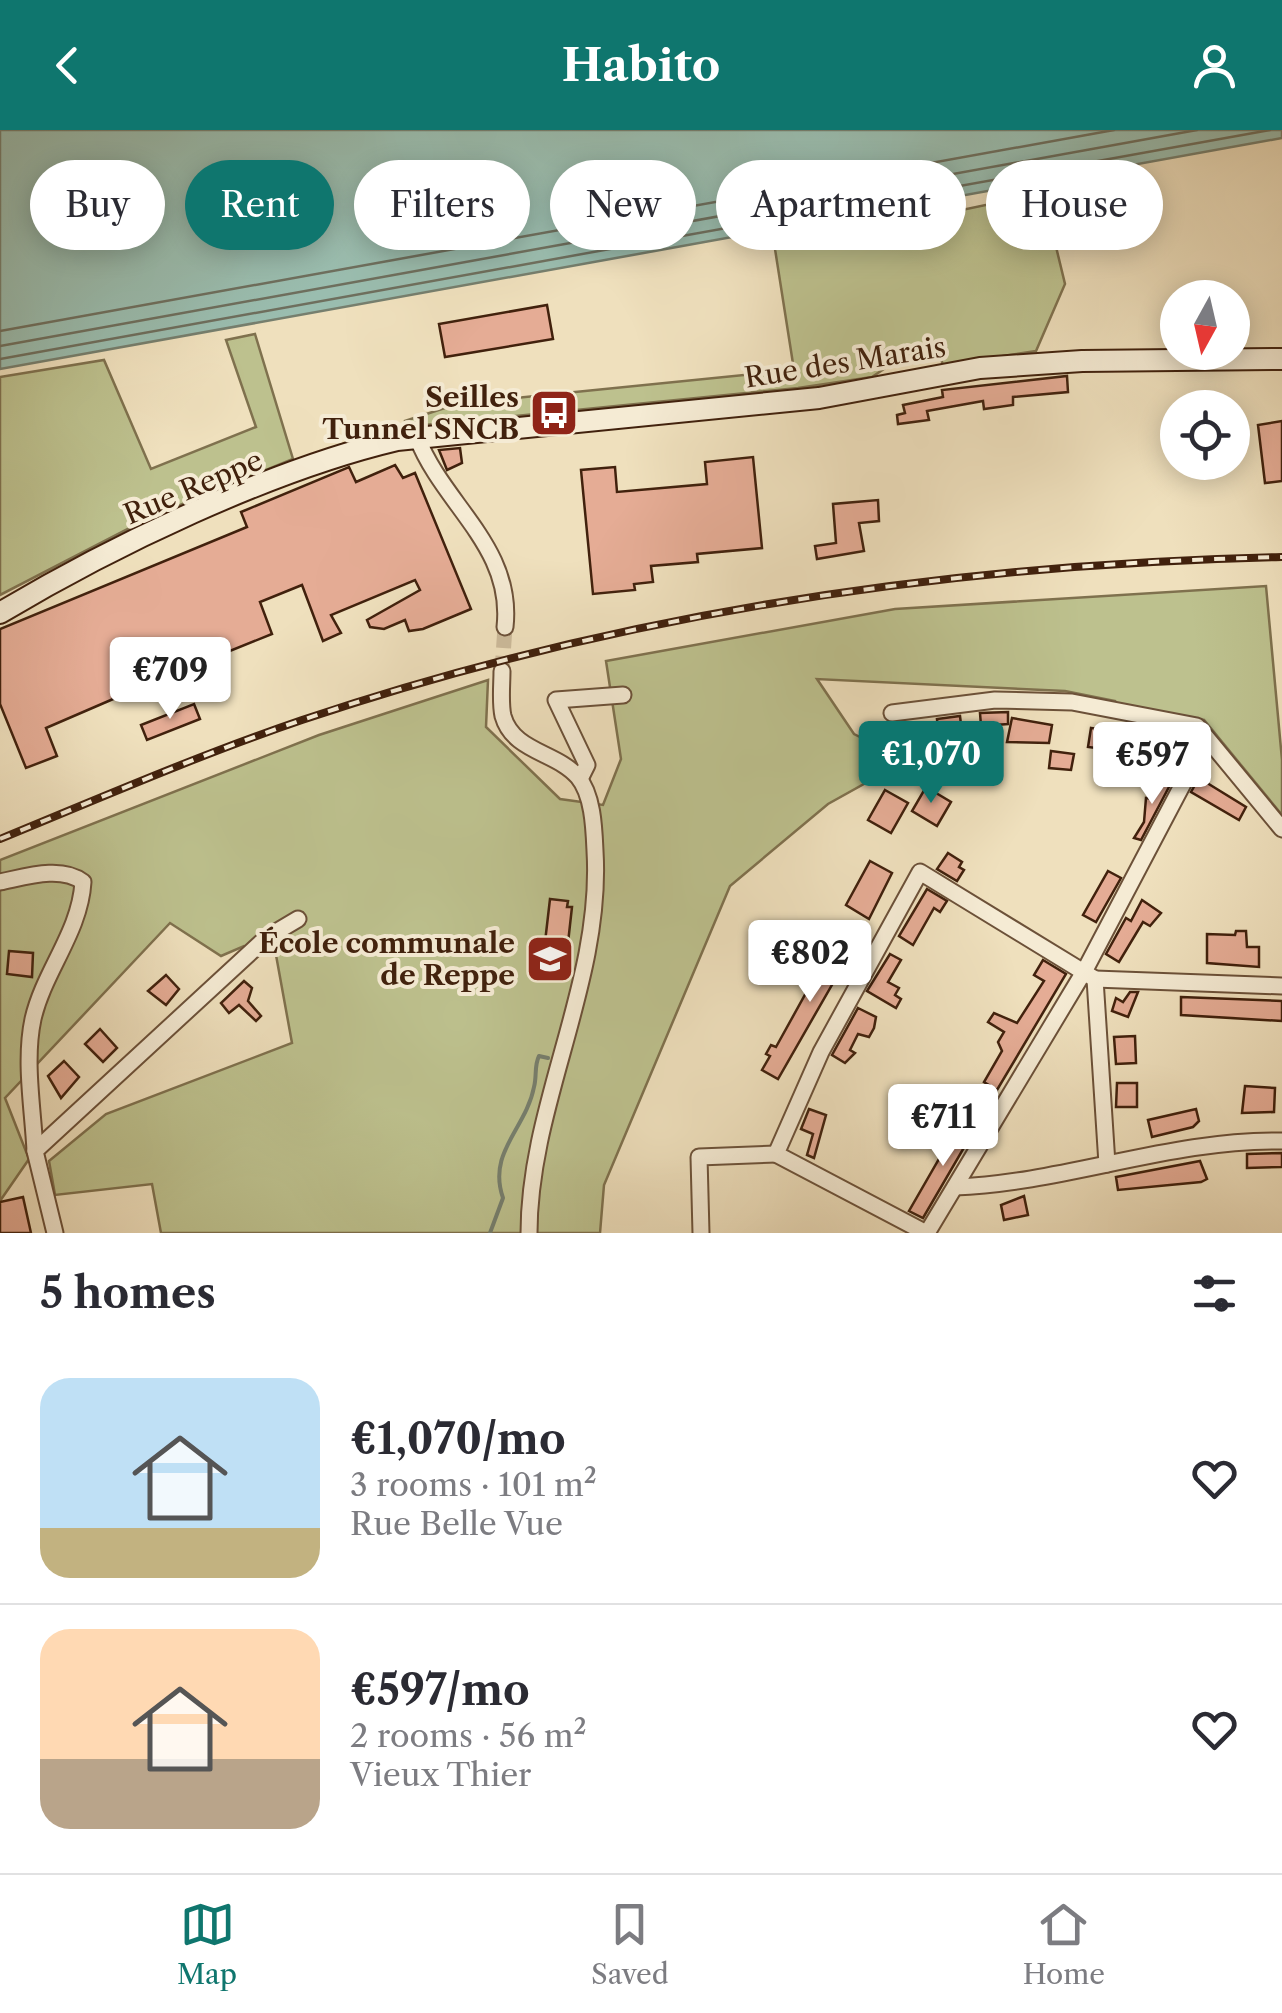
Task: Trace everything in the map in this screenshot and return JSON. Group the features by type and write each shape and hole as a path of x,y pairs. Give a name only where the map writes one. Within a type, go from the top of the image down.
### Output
{"main road":[{"name":"Rue des Marais","path":"416,437 819,398 980,368 1082,361 1282,359"},
{"name":"Rue Reppe","path":"0,613 72,570 231,500 347,452 416,437"}],"street":[{"path":"416,437 423,454 488,545 501,572 508,600 505,627"},
{"path":"502,670 503,718 528,749 562,763 580,779 591,809 594,896 578,990 529,1184 529,1233"},
{"path":"580,779 587,765 556,700 623,695"},
{"path":"892,714 996,700 1072,702 1197,726 1282,829"},
{"path":"701,1233 699,1158 776,1154 926,1233 1090,975 1206,740"},
{"path":"776,1154 820,1052 920,872 1090,975 1282,986"},
{"path":"0,882 57,874 73,874 83,882 73,928 34,1016 30,1042 34,1151 55,1233"},
{"path":"34,1151 266,938 298,919"},
{"path":"1090,975 1107,1164"},
{"path":"955,1187 1003,1186 1107,1164 1279,1137"}],"green space":[{"path":"986,205 986,250 1057,250 1065,284 1036,351 943,365 939,353 900,358 872,377 798,388 405,427 405,421 457,404 794,370 775,250 966,250 966,209"},
{"path":"255,334 293,459 153,516 0,595 0,377 104,360 151,469 256,427 226,340"},
{"path":"1266,586 1282,760 1282,815 1204,720 1115,706 1115,701 1065,691 817,679 854,734 907,760 828,804 730,886 604,1185 600,1233 161,1233 152,1184 55,1195 49,1161 106,1114 292,1043 276,955 244,946 221,956 170,923 5,1098 29,1159 0,1201 0,860 319,735 488,680 486,727 560,799 603,805 621,759 606,661 895,609"}],"water":[{"path":"0,130 1282,130 1282,138 1160,160 986,160 986,191 966,195 966,160 716,160 716,240 696,244 696,160 550,160 550,250 660,250 0,369"}],"building":[{"path":"547,305 553,339 445,357 439,324"},
{"path":"1067,376 1068,392 1013,397 1013,405 984,409 983,401 927,411 929,420 898,424 897,415 905,413 903,405 943,397 942,390"},
{"path":"1282,421 1282,481 1265,483 1258,425"},
{"path":"460,448 462,463 447,470 439,450"},
{"path":"753,457 762,548 697,554 698,562 651,566 653,582 634,584 635,590 593,594 581,470 615,467 617,492 707,484 705,462"},
{"path":"395,465 403,478 415,473 471,609 423,629 409,631 405,620 384,629 370,627 367,620 420,590 415,580 331,615 341,633 323,641 302,585 260,602 272,634 163,678 167,688 145,696 141,687 46,728 57,756 26,768 0,704 0,629 247,527 241,512 349,467 356,482"},
{"path":"878,500 879,521 859,523 864,551 817,559 815,546 836,543 833,504"},
{"path":"194,704 200,719 147,740 141,725"},
{"path":"1008,712 1008,724 981,726 980,713"},
{"path":"960,716 962,733 938,729 937,719"},
{"path":"1012,718 1052,725 1049,743 1007,742"},
{"path":"1091,728 1114,731 1112,750 1088,747"},
{"path":"1051,751 1074,754 1071,770 1049,768"},
{"path":"1199,778 1246,807 1239,820 1191,792"},
{"path":"1154,782 1170,785 1141,840 1134,838 1144,822 1146,798 1153,799"},
{"path":"926,787 951,802 937,826 912,811"},
{"path":"885,790 908,803 891,833 868,820"},
{"path":"948,853 962,862 959,867 964,870 957,881 937,869"},
{"path":"870,861 892,873 869,919 846,905"},
{"path":"1108,871 1121,878 1096,922 1083,915"},
{"path":"927,889 947,901 940,912 934,908 913,945 899,936"},
{"path":"550,899 568,901 567,907 572,907 567,952 562,951 554,970 542,968"},
{"path":"1142,900 1161,913 1150,926 1143,922 1119,962 1106,954 1126,918 1131,921"},
{"path":"847,928 860,936 778,1079 762,1070 770,1056 766,1054 771,1045 776,1047 827,955 831,957"},
{"path":"1236,931 1246,931 1247,947 1259,947 1259,967 1207,963 1207,934 1235,935"},
{"path":"9,951 33,953 32,977 7,974"},
{"path":"890,954 901,960 888,982 899,988 895,995 901,999 896,1008 867,991"},
{"path":"1043,960 1066,974 997,1090 984,1082 1002,1051 998,1042 1004,1032 988,1022 994,1013 1017,1023 1044,981 1034,975"},
{"path":"166,975 179,989 166,1005 148,991"},
{"path":"244,981 252,988 248,1001 261,1016 256,1021 239,1005 229,1013 221,1003"},
{"path":"1130,992 1138,992 1128,1017 1112,1011 1116,998 1123,1002"},
{"path":"1181,997 1282,1001 1282,1021 1181,1015"},
{"path":"858,1008 876,1017 874,1028 869,1037 858,1034 850,1050 855,1053 845,1063 832,1055"},
{"path":"100,1029 117,1048 103,1062 85,1044"},
{"path":"1135,1036 1136,1063 1116,1064 1114,1037"},
{"path":"64,1061 79,1077 61,1098 48,1076"},
{"path":"1117,1083 1137,1083 1137,1107 1116,1107"},
{"path":"1245,1086 1275,1088 1274,1112 1242,1113"},
{"path":"809,1109 826,1115 814,1158 807,1155 813,1134 801,1129"},
{"path":"1196,1109 1199,1121 1193,1127 1152,1137 1148,1120"},
{"path":"962,1119 976,1127 923,1218 909,1211"},
{"path":"1282,1153 1282,1167 1247,1168 1247,1154"},
{"path":"1200,1161 1207,1179 1201,1182 1118,1190 1116,1177"},
{"path":"1024,1196 1028,1215 1004,1220 1001,1205"},
{"path":"23,1197 31,1233 0,1233 0,1202"}],"waterway":[{"path":"490,1233 503,1198 499,1182 504,1154 530,1102 539,1056 548,1058"}],"tunnel":[{"path":"502,671 505,627"}],"railway":[{"path":"0,839 302,720 541,651 663,624 786,601 910,584 1034,571 1282,557"}],"place":[{"name":"Seilles Tunnel SNCB","path":"554,413"},
{"name":"École communale de Reppe","path":"550,959"}]}
